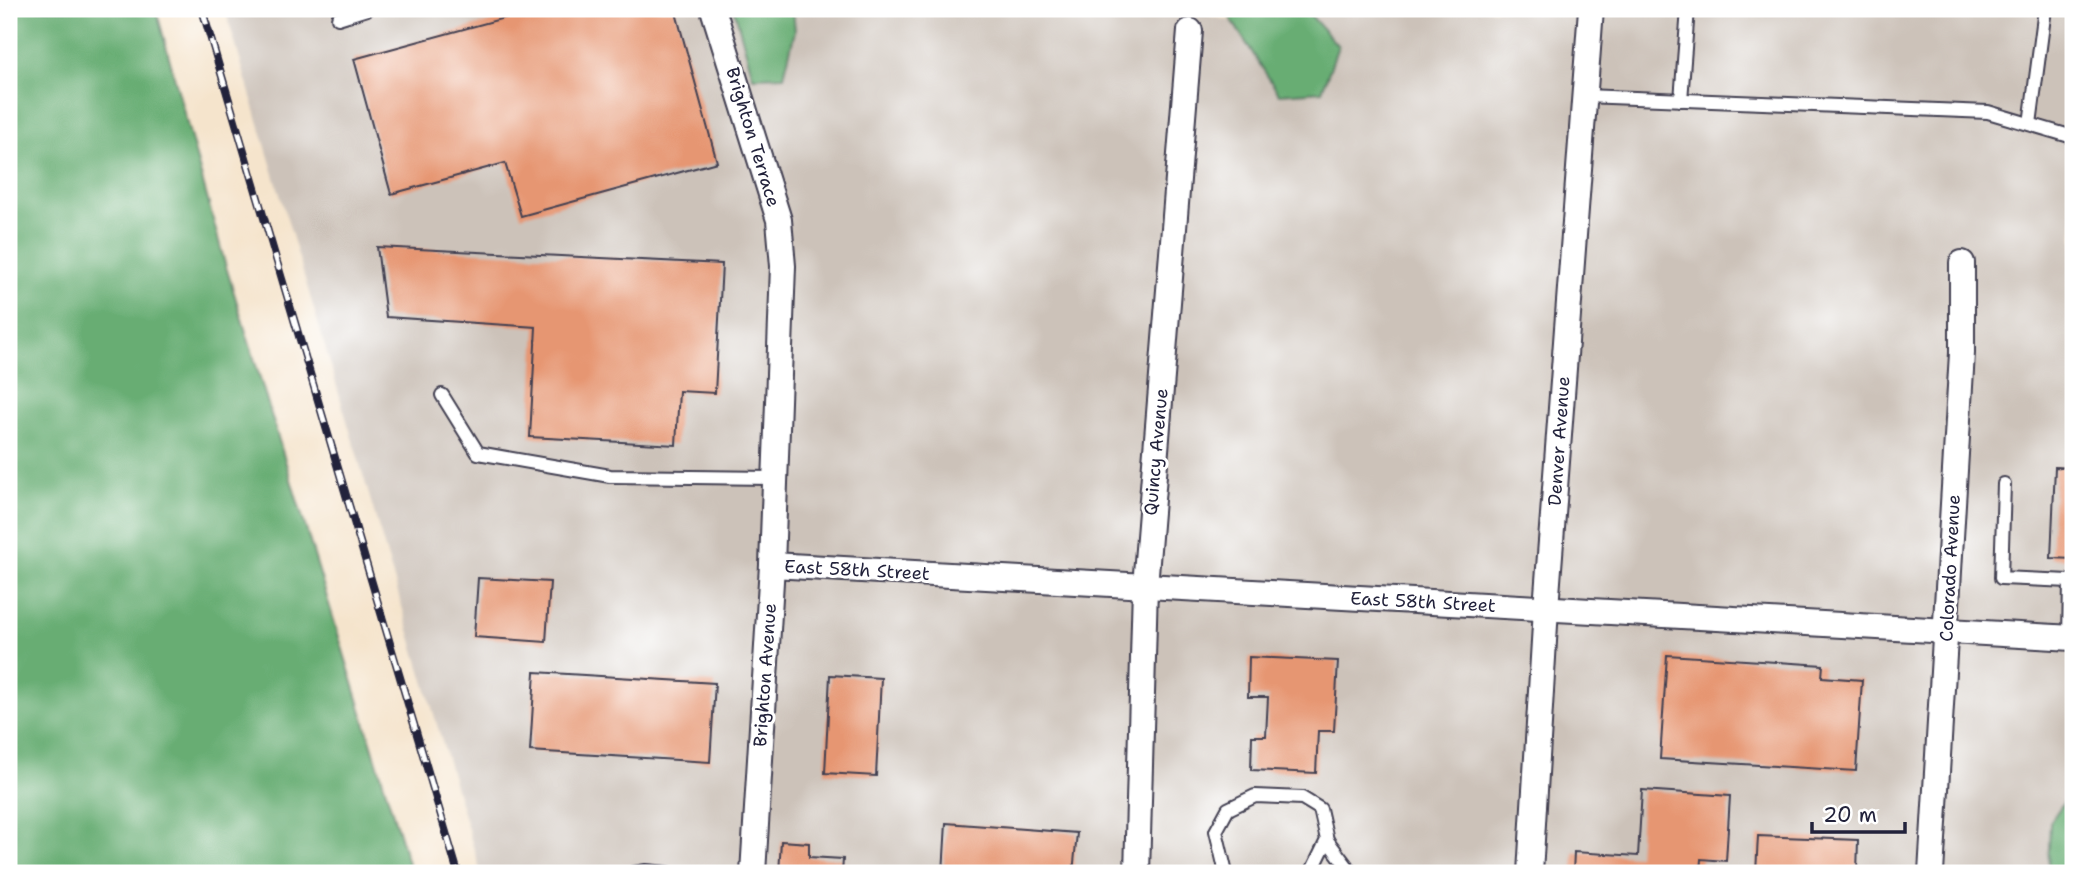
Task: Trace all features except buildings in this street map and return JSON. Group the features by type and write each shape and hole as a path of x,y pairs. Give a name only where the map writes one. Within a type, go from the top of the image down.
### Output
{"street":[{"name":"Brighton Terrace","path":"713,9 779,219 783,266"},
{"name":"Denver Avenue","path":"1530,873 1546,608 1591,9"},
{"name":"Quincy Avenue","path":"1137,873 1145,586 1190,31"},
{"name":"Colorado Avenue","path":"1931,873 1962,353 1962,263"},
{"name":"Brighton Avenue","path":"753,873 772,565 783,266"},
{"name":"East 58th Street","path":"772,565 2071,638"}],"lane":[{"path":"338,18 367,9"},
{"path":"1681,100 1688,9"},
{"path":"2030,124 2045,9"},
{"path":"1584,96 1988,111 2073,137"},
{"path":"442,395 478,453 610,476 775,478"},
{"path":"2004,484 2001,578 2072,581 2071,638"},
{"path":"1226,873 1216,831 1228,809 1255,796 1302,798 1320,809 1327,840 1352,873"},
{"path":"1311,873 1327,840"},
{"path":"634,873 668,873"}],"shaded area":[{"path":"225,9 1181,9 1337,46 1305,9 2073,9 2073,820 2064,873 481,873"}],"green space":[{"path":"9,9 156,9 224,260 411,873 9,873"},
{"path":"734,9 793,9 795,31 784,76 753,77"},
{"path":"1219,9 1305,9 1338,46 1322,91 1279,94 1225,10"},
{"path":"2073,789 2073,873 2048,873 2050,822"}],"railway":[{"path":"202,9 458,873"}]}
